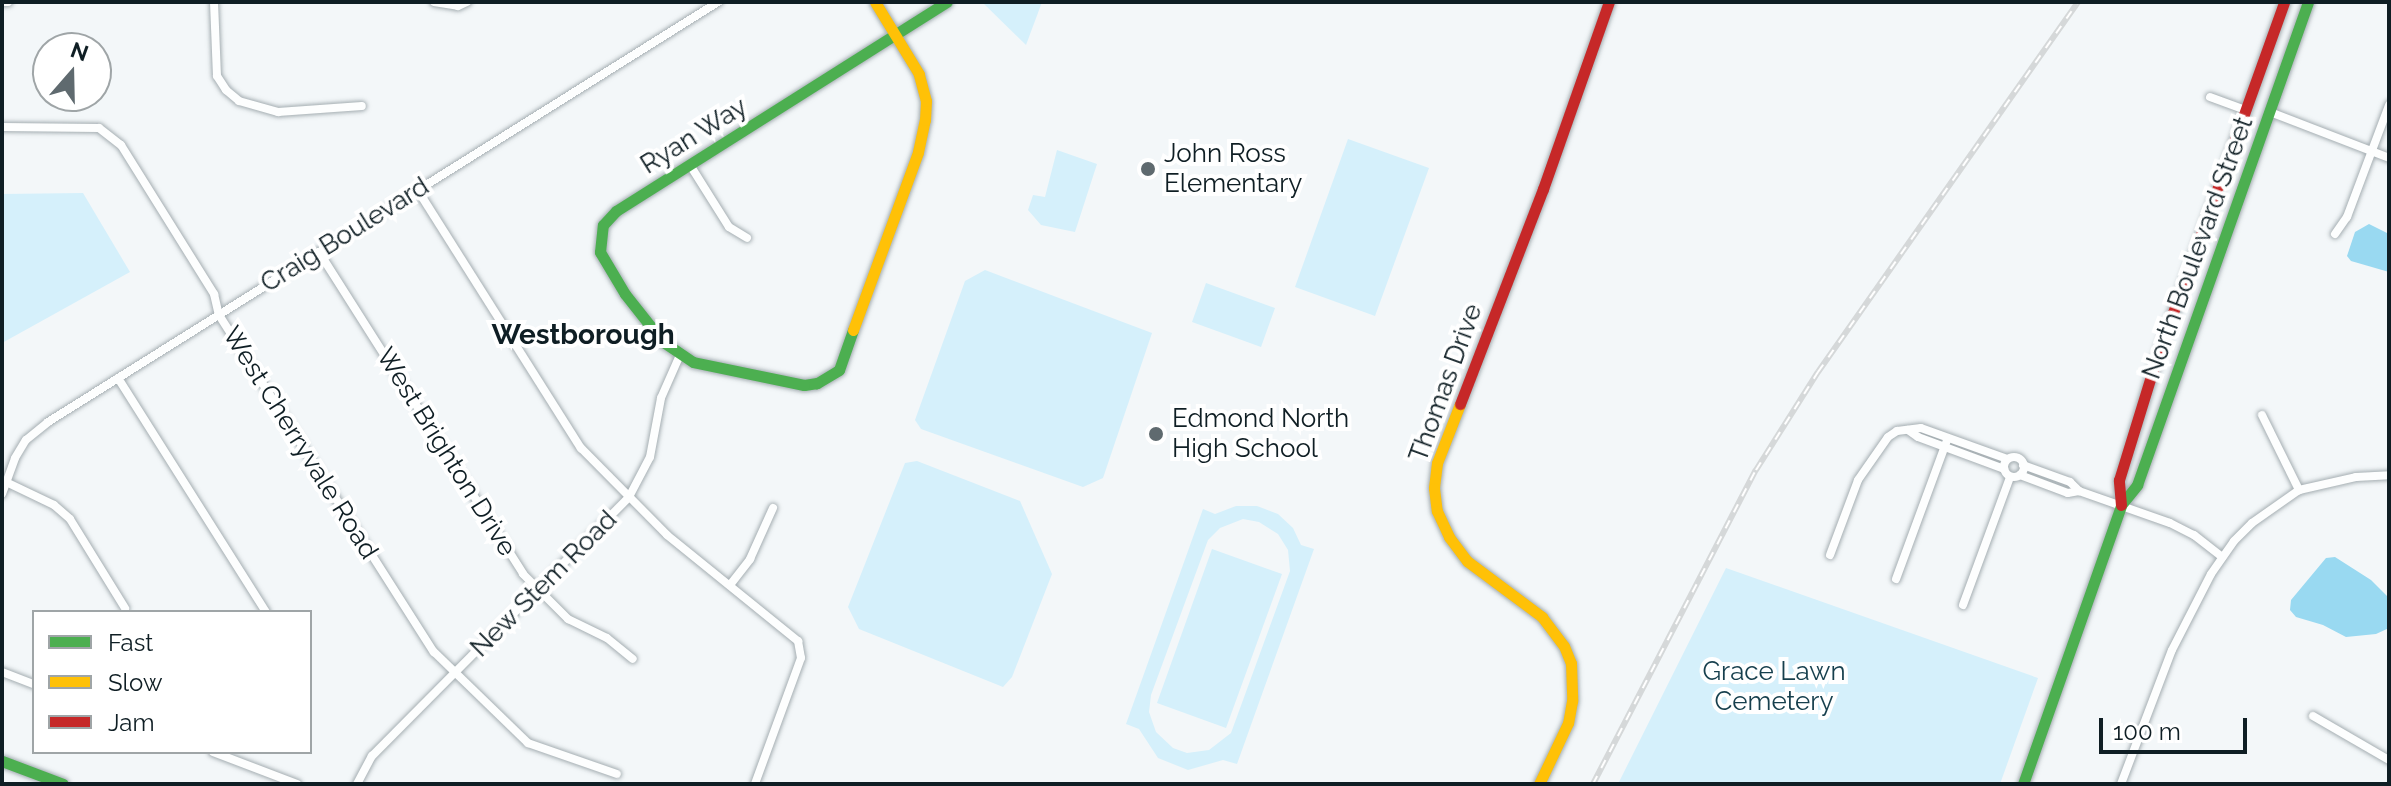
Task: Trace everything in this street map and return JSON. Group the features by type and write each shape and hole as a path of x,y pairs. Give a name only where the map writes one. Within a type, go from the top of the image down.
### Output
{"street":[{"path":"214,2 217,76 239,101 278,112 362,106"},
{"path":"434,2 458,6 467,2"},
{"name":"Craig Boulevard","path":"2,494 15,458 26,440 118,378 718,2"},
{"path":"680,355 706,366 804,385 817,383 839,370 918,152 925,120 926,101 919,74 875,2"},
{"name":"Ryan Way","path":"680,355 648,327 608,265 599,244 609,217 946,2"},
{"name":"Thomas Drive","path":"1539,784 1568,723 1572,701 1571,663 1564,646 1542,617 1467,561 1449,537 1437,511 1434,488 1445,440 1543,189 1609,2"},
{"name":"North Boulevard Street","path":"2121,505 2119,480 2156,360 2284,2"},
{"name":"North Boulevard Street","path":"2023,784 2121,505 2137,485 2308,2"},
{"path":"2210,97 2245,110 2270,112 2389,158"},
{"path":"2335,234 2347,217 2389,105"},
{"name":"West Cherryvale Road","path":"2,127 85,126 110,134 121,145 214,294 219,315 414,625 455,674 528,743 617,774"},
{"path":"690,165 729,227 747,238"},
{"path":"417,189 566,427 667,535 798,641 801,658 755,784"},
{"name":"West Brighton Drive","path":"319,252 523,574 568,619 607,638 633,659"},
{"name":"New Stem Road","path":"357,784 372,756 629,497 650,457 661,398 680,355"},
{"path":"118,378 265,610"},
{"path":"2262,415 2299,490"},
{"path":"1830,555 1858,480 1888,437 1921,428 2007,459 2017,457 2023,465 2070,482 2079,491 2194,535 2222,557"},
{"path":"1908,430 2011,474 2068,493 2079,491"},
{"path":"1896,579 1948,438"},
{"path":"2007,459 2011,474"},
{"path":"1963,605 2011,474 2023,465"},
{"path":"2121,784 2172,650 2222,557 2252,523 2299,490 2356,477 2389,475"},
{"path":"6,482 54,505 70,519 125,608"},
{"path":"730,585 750,559 773,508"},
{"path":"2,672 32,683"},
{"path":"2313,716 2389,760"},
{"path":"218,754 297,784"},
{"path":"2,761 63,784"}],"green space":[{"path":"982,2 1042,2 1026,45"},
{"path":"1348,139 1429,168 1375,316 1295,287"},
{"path":"1057,150 1097,164 1075,232 1041,225 1028,210 1033,195 1045,197"},
{"path":"83,193 130,272 2,343 2,194"},
{"path":"985,270 1152,333 1103,478 1083,487 921,429 915,420 965,281"},
{"path":"1206,283 1275,308 1261,347 1192,322"},
{"path":"917,461 1020,501 1052,574 1012,677 1003,687 859,629 848,607 905,463"},
{"path":"1236,506 1257,506 1278,514 1293,528 1301,545 1314,549 1237,764 1223,760 1188,770 1158,758 1139,729 1126,724 1203,509 1215,514","holes":["1243,519 1259,522 1278,534 1288,550 1290,571 1231,733 1209,750 1187,753 1173,748 1156,732 1149,712 1151,695 1208,540 1220,528"]},
{"path":"1212,549 1282,574 1226,728 1157,703"},
{"name":"Grace Lawn Cemetery","path":"1726,568 2038,678 2000,784 1618,784"}],"water":[{"path":"2369,224 2389,234 2389,272 2351,261 2347,256 2355,232"},
{"path":"2335,557 2371,580 2389,598 2389,628 2376,634 2346,637 2323,625 2296,617 2290,610 2291,600 2326,558"}],"railway":[{"path":"1593,784 1756,470 1818,372 2078,2"}],"traffic: fast":[{"path":"853,330 839,370 817,383 804,385 693,362 663,342 625,294 600,252 603,225 616,211 946,2"},
{"path":"2023,784 2121,505 2137,485 2308,2"},
{"path":"2,761 63,784"}],"traffic: slow":[{"path":"853,330 918,152 925,120 926,101 919,74 875,2"},
{"path":"1460,404 1437,463 1434,488 1437,511 1449,537 1467,561 1542,617 1564,646 1571,663 1572,701 1568,723 1539,784"}],"traffic: jam":[{"path":"1460,404 1543,189 1609,2"},
{"path":"2121,505 2119,480 2156,360 2284,2"}],"place":[{"name":"John Ross Elementary","path":"1148,169"},
{"name":"Edmond North High School","path":"1156,434"}],"district":[{"name":"Westborough","path":"583,335"}]}
